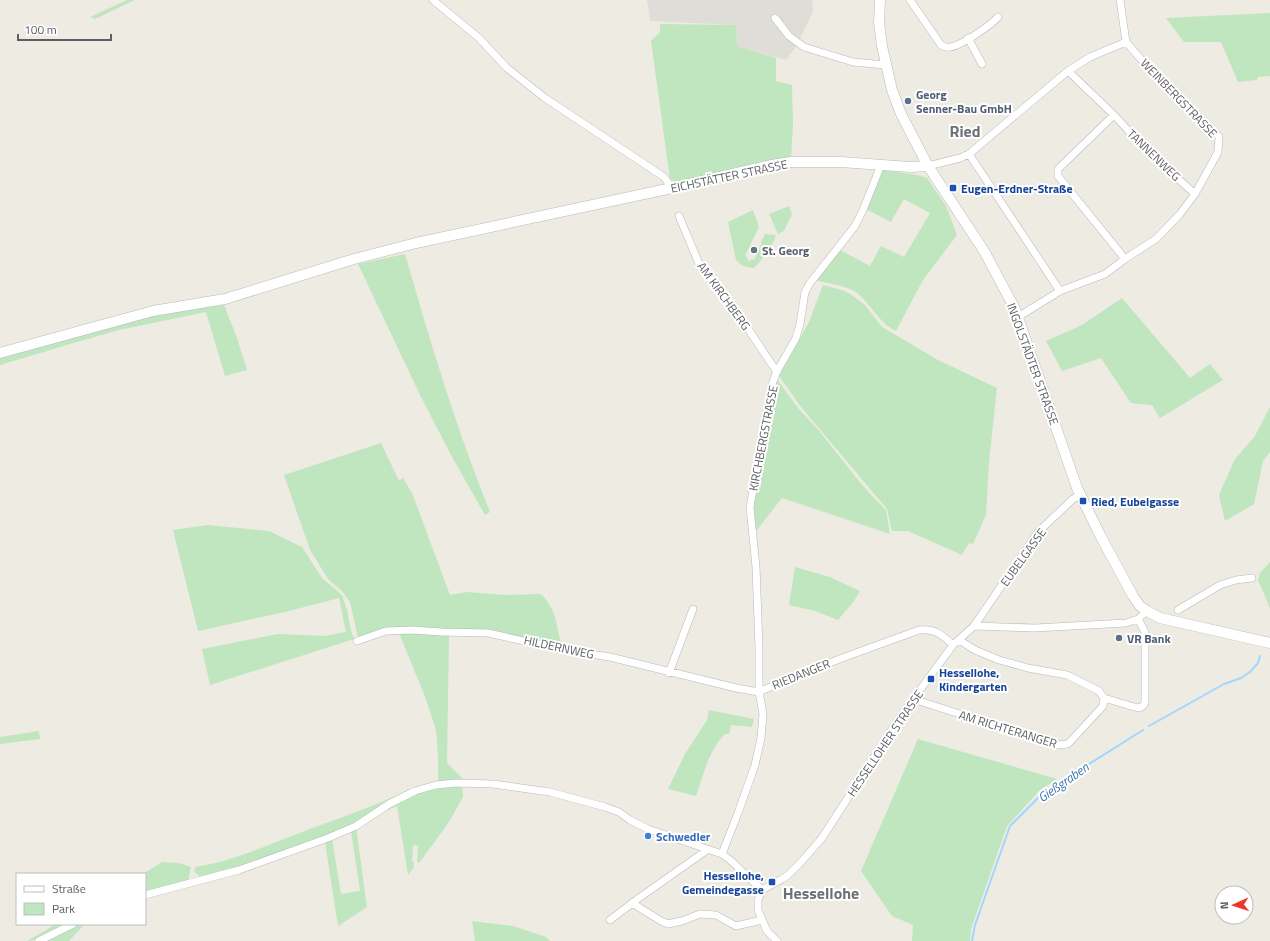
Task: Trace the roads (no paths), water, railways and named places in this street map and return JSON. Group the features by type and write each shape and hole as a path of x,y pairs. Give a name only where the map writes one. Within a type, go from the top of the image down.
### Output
{"main road":[{"name":"INGOLSTÄDTER STRASSE","path":"880,0 880,23 885,65 901,114 928,166 984,251 1015,309 1060,442 1080,495 1133,596 1140,606 1153,615 1172,621 1270,643"},
{"name":"EICHSTÄTTER STRASSE","path":"0,353 153,310 225,299 354,258 651,193 771,165 791,162 841,162 910,167 928,166"}],"street":[{"path":"433,0 479,38 507,68 545,98 664,177 672,188"},
{"path":"910,0 942,46 947,48 952,47 993,23 998,16"},
{"path":"928,166 960,158 969,154 1068,71 1090,57 1126,42 1120,0"},
{"path":"775,18 789,36 804,47 854,62 885,65"},
{"path":"968,38 982,64"},
{"name":"WEINBERGSTRASSE","path":"1018,317 1060,290 1105,274 1156,239 1180,214 1195,194 1218,152 1219,137 1146,65 1126,42"},
{"name":"TANNENWEG","path":"1068,71 1114,115 1150,153 1195,194"},
{"path":"1114,115 1058,169 1058,176 1125,259"},
{"path":"969,154 1060,290"},
{"name":"KIRCHBERGSTRASSE","path":"759,692 756,567 750,507 771,388 776,372 796,338 800,324 805,292 810,283 855,226 881,165"},
{"name":"AM KIRCHBERG","path":"679,216 700,266 732,305 776,372"},
{"name":"EUBELGASSE","path":"974,626 1038,532 1073,499 1080,495"},
{"path":"1178,610 1220,585 1236,580 1252,578"},
{"path":"669,673 692,609"},
{"path":"974,626 1042,628 1126,623 1138,619 1147,611"},
{"path":"956,643 999,660 1028,668 1067,675 1099,691 1104,698 1138,708 1142,707 1145,703 1145,632 1138,619"},
{"name":"HESSELLOHER STRASSE","path":"762,890 788,875 822,838 900,717 956,643 974,626"},
{"name":"RIEDANGER","path":"722,854 755,765 761,738 763,714 759,692 784,680 827,663 919,630 930,629 956,643"},
{"name":"HILDERNWEG","path":"357,641 386,631 412,630 488,633 564,650 610,657 669,673 759,692"},
{"name":"AM RICHTERANGER","path":"913,699 1056,745 1068,744 1103,706 1104,698"},
{"path":"146,895 239,870 328,838 356,826 389,804 422,789 436,785 456,783 493,784 550,792 605,807 619,812 630,820 648,829 722,854 762,890 758,900 758,910 767,932 777,941"},
{"path":"610,920 707,850"},
{"path":"632,903 668,924 682,921 700,914 716,915 736,926 762,920"},
{"path":"39,941 71,925"},
{"path":"765,941 767,932"}],"waterway":[{"name":"Gießgraben","path":"1149,726 1224,684 1241,678 1250,672 1258,663 1260,656"},
{"name":"Gießgraben","path":"972,941 975,925 1010,826 1043,793 1143,730"}],"place":[{"name":"Georg Senner-Bau GmbH","path":"908,101"},
{"name":"Eugen-Erdner-Straße","path":"953,188"},
{"name":"St. Georg","path":"754,250"},
{"name":"Ried, Eubelgasse","path":"1083,501"},
{"name":"VR Bank","path":"1119,638"},
{"name":"Hessellohe, Kindergarten","path":"931,679"},
{"name":"Schwedler","path":"648,836"},
{"name":"Hessellohe, Gemeindegasse","path":"772,882"}],"district":[{"name":"Ried","path":"965,131"},
{"name":"Hessellohe","path":"821,893"}]}
